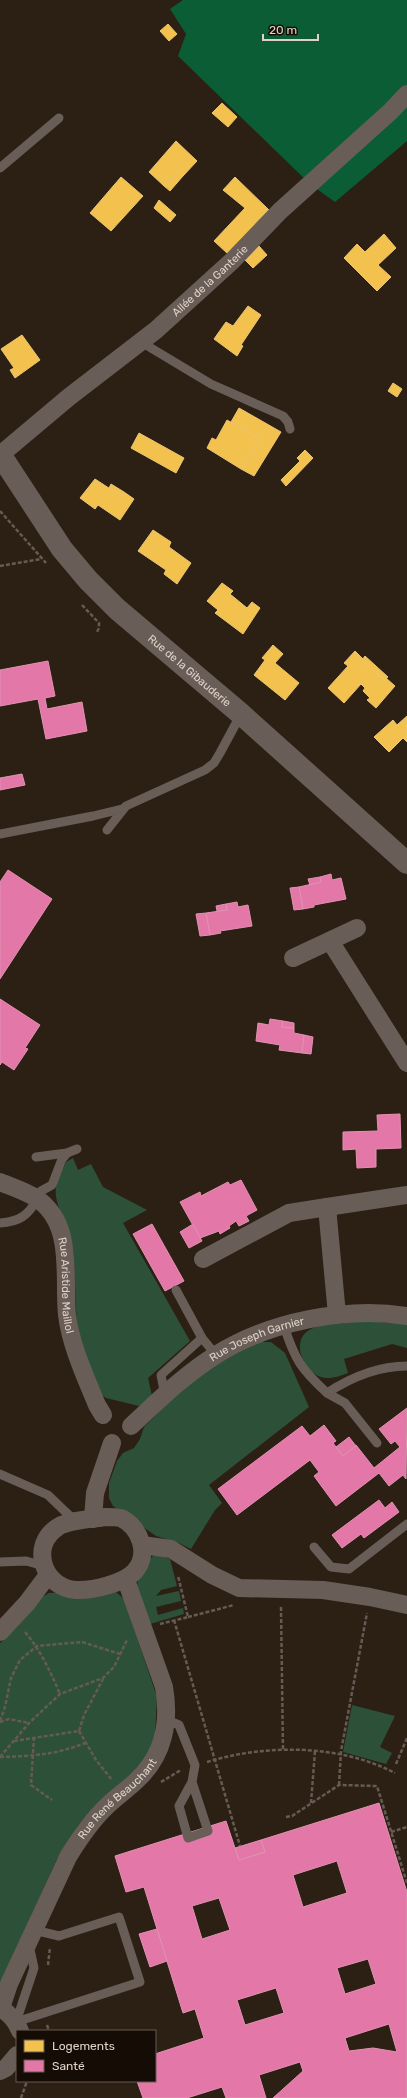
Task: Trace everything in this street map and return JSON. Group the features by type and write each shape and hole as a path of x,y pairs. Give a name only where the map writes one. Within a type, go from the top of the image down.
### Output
{"street":[{"name":"Allée de la Ganterie","path":"2,461 69,397 141,342 232,261 280,211 391,111 407,94"},
{"name":"Rue de la Gibauderie","path":"2,461 62,549 88,580 117,609 241,714 407,863"},
{"path":"293,958 357,928"},
{"path":"330,941 407,1063"},
{"name":"Rue Aristide Maillol","path":"0,1182 39,1195 62,1234 67,1314 71,1334 97,1405 103,1415"},
{"path":"203,1259 289,1212 407,1195"},
{"path":"327,1207 337,1315"},
{"name":"Rue Joseph Garnier","path":"131,1426 165,1395 216,1355 248,1339 284,1326 337,1315 394,1314 407,1316"},
{"path":"84,1521 112,1443"},
{"path":"106,1517 119,1518 130,1524 138,1534 142,1545 142,1558 136,1571 126,1580 79,1590 66,1589 57,1584 46,1571 42,1553 45,1542 50,1533 60,1526 106,1517"},
{"path":"142,1545 171,1549 221,1581 239,1588 323,1590 370,1597 407,1605"},
{"path":"6,1627 46,1571"},
{"name":"Rue René Beauchant","path":"0,2008 9,1984 68,1857 79,1839 98,1815 147,1770 156,1757 163,1741 167,1720 167,1705 164,1687 126,1580"},
{"path":"0,2008 10,2014 18,2027"},
{"path":"0,2071 6,2068 16,2056"}],"lane":[{"path":"0,168 59,118"},
{"path":"141,342 211,384 283,416 288,422 290,429"},
{"path":"0,834 122,809 150,794 205,770 214,763 241,714"},
{"path":"107,830 122,809"},
{"path":"36,1157 67,1153 77,1149"},
{"path":"0,1223 23,1217 30,1212 39,1195 52,1185 62,1159 67,1153"},
{"path":"176,1290 202,1338 216,1355"},
{"path":"284,1326 293,1352 306,1374 326,1393 345,1403 377,1443"},
{"path":"165,1395 161,1375 202,1338"},
{"path":"326,1393 346,1380 393,1366 407,1366"},
{"path":"0,1474 48,1495 84,1521"},
{"path":"314,1547 331,1567 349,1569 407,1524"},
{"path":"0,1562 26,1561 46,1571"},
{"path":"167,1720 176,1722 182,1730 195,1765 192,1782 179,1806 188,1838 208,1831 192,1782"},
{"path":"119,1917 140,1982 18,2027 34,1968 31,1936 59,1936 119,1917"}],"path":[{"path":"0,566 42,559"},
{"path":"177,1571 188,1617"},
{"path":"281,1589 283,1750"},
{"path":"339,1785 340,1752 370,1597"},
{"path":"124,1792 96,1760 79,1730 84,1716 103,1678 114,1667 132,1634 143,1629 174,1620 235,1605"},
{"path":"174,1620 240,1846"},
{"path":"6,1627 19,1626 37,1646 60,1694"},
{"path":"0,1721 5,1707 11,1678 20,1660 37,1646 82,1642 120,1654"},
{"path":"0,1757 29,1723 60,1694 103,1678"},
{"path":"0,1721 9,1719 29,1723"},
{"path":"13,1741 79,1730"},
{"path":"34,1737 31,1785 52,1800"},
{"path":"396,1764 407,1738"},
{"path":"0,1757 34,1756 62,1752 85,1743"},
{"path":"311,1804 314,1752"},
{"path":"286,1817 292,1816 339,1785 377,1786 407,1883"},
{"path":"391,1832 407,1827"},
{"path":"21,2098 27,2082"}],"green space":[{"path":"183,0 407,0 407,141 335,202 310,184 178,56 186,34 170,9"},
{"path":"73,1158 78,1170 91,1164 103,1187 147,1210 123,1223 190,1341 148,1378 152,1396 139,1406 106,1398 102,1395 82,1346 78,1329 76,1309 72,1239 57,1201 56,1194 56,1187 66,1162"},
{"path":"352,1322 407,1324 407,1348 392,1344 344,1359 348,1373 331,1378 324,1378 315,1374 309,1369 302,1356 300,1342 303,1335 309,1330 318,1326"},
{"path":"259,1342 271,1342 285,1353 309,1407 209,1485 222,1503 215,1510 191,1549 179,1543 156,1536 113,1506 109,1498 109,1483 117,1461 123,1453 134,1448 140,1439 144,1427 170,1401 198,1377 230,1356"},
{"path":"153,1556 162,1556 170,1559 177,1586 161,1590 156,1596 179,1591 181,1601 156,1607 158,1615 183,1608 184,1614 150,1624 139,1596 137,1582 143,1568"},
{"path":"115,1591 124,1599 157,1697 155,1735 147,1756 132,1773 98,1803 79,1824 56,1861 0,1984 0,1643 15,1629 42,1597 49,1593"},
{"path":"352,1705 395,1716 380,1747 392,1753 386,1764 343,1752"}],"building: Logements":[{"path":"168,24 177,34 169,41 160,31"},
{"path":"222,103 237,117 228,127 212,113"},
{"path":"176,141 197,161 183,176 178,171 164,186 149,172"},
{"path":"178,171 183,176 170,191 164,186"},
{"path":"121,177 143,196 111,231 90,213"},
{"path":"235,177 269,210 228,254 214,241 245,208 223,190"},
{"path":"159,200 176,215 170,222 154,208"},
{"path":"384,234 396,248 378,265 391,277 377,291 344,258 357,244 365,252"},
{"path":"259,246 267,255 253,268 245,260"},
{"path":"248,306 261,315 241,345 243,346 237,356 214,339 226,322 233,326"},
{"path":"22,335 40,360 15,378 10,370 14,368 1,349"},
{"path":"393,383 402,389 397,397 388,391"},
{"path":"239,408 281,432 254,476 241,469 260,439 231,422"},
{"path":"227,420 260,439 241,469 207,448 212,438 216,440"},
{"path":"139,433 184,458 176,473 131,448"},
{"path":"305,450 313,458 286,486 281,480 300,461 297,458"},
{"path":"95,479 121,496 124,492 134,499 120,520 98,505 95,509 80,498"},
{"path":"111,484 124,492 121,496 109,488"},
{"path":"153,530 171,542 169,547 191,563 177,584 164,574 166,570 138,551"},
{"path":"222,583 233,591 230,594 247,608 252,602 260,608 243,634 215,613 218,610 207,601"},
{"path":"273,645 283,654 275,663 299,683 285,700 254,675 265,660 262,658"},
{"path":"355,651 384,680 386,678 395,686 376,708 367,700 370,698 363,691 365,688 361,684 344,703 328,688 348,666 344,663"},
{"path":"365,656 388,677 384,680 362,660"},
{"path":"407,716 407,742 403,738 389,752 374,737 393,720 397,725"}],"building: Santé":[{"path":"48,661 55,696 45,698 47,709 82,702 87,731 46,739 38,699 0,706 0,670"},
{"path":"22,774 25,785 0,790 0,778"},
{"path":"8,870 52,899 0,979 0,882"},
{"path":"331,874 332,880 341,878 346,899 314,905 314,907 303,909 299,887 321,882 320,877"},
{"path":"320,877 321,882 310,885 308,879"},
{"path":"299,887 303,909 294,910 290,888"},
{"path":"237,902 238,907 248,905 252,926 220,931 221,933 210,935 206,913 227,910 226,904"},
{"path":"226,904 227,910 217,911 216,906"},
{"path":"206,913 210,935 200,936 196,914"},
{"path":"0,999 40,1025 25,1048 28,1049 14,1070 2,1062 0,1065"},
{"path":"270,1019 283,1021 282,1027 294,1028 294,1033 304,1035 302,1053 279,1050 280,1045 256,1041 258,1023 269,1025"},
{"path":"283,1021 294,1023 294,1028 282,1027"},
{"path":"304,1035 313,1037 311,1054 302,1053"},
{"path":"400,1114 401,1148 376,1149 376,1167 357,1168 356,1149 343,1150 343,1132 378,1131 377,1115"},
{"path":"241,1180 257,1210 246,1216 249,1221 239,1226 236,1221 229,1226 230,1228 220,1234 219,1231 200,1238 180,1202 200,1192 201,1196 228,1182 230,1185"},
{"path":"152,1224 184,1281 165,1291 133,1234"},
{"path":"193,1224 202,1241 189,1248 180,1232"},
{"path":"407,1408 406,1479 403,1475 389,1486 379,1473 336,1506 314,1476 319,1472 310,1460 237,1515 218,1489 302,1426 310,1436 324,1425 336,1441 333,1443 343,1456 356,1445 374,1468 400,1447 395,1441 391,1444 379,1429"},
{"path":"349,1437 356,1446 343,1456 336,1447"},
{"path":"379,1500 385,1508 392,1502 399,1512 364,1538 361,1534 342,1548 332,1535"},
{"path":"379,1803 407,1892 407,2098 273,2098 303,2071 300,2062 259,2075 266,2098 226,2098 222,2087 187,2098 143,2098 137,2082 156,2082 156,2054 204,2038 195,2009 183,2013 144,1887 126,1892 115,1856 226,1821 239,1860 265,1852 261,1840","holes":["337,1861 347,1893 303,1907 293,1875","219,1898 230,1930 202,1939 192,1906","368,1959 376,1984 345,1994 337,1968","276,1988 284,2013 245,2025 237,2000","389,2024 397,2052 373,2048 349,2051 345,2038"]},
{"path":"261,1840 265,1852 239,1860 235,1848"},
{"path":"157,1929 167,1961 150,1967 139,1934"}]}
